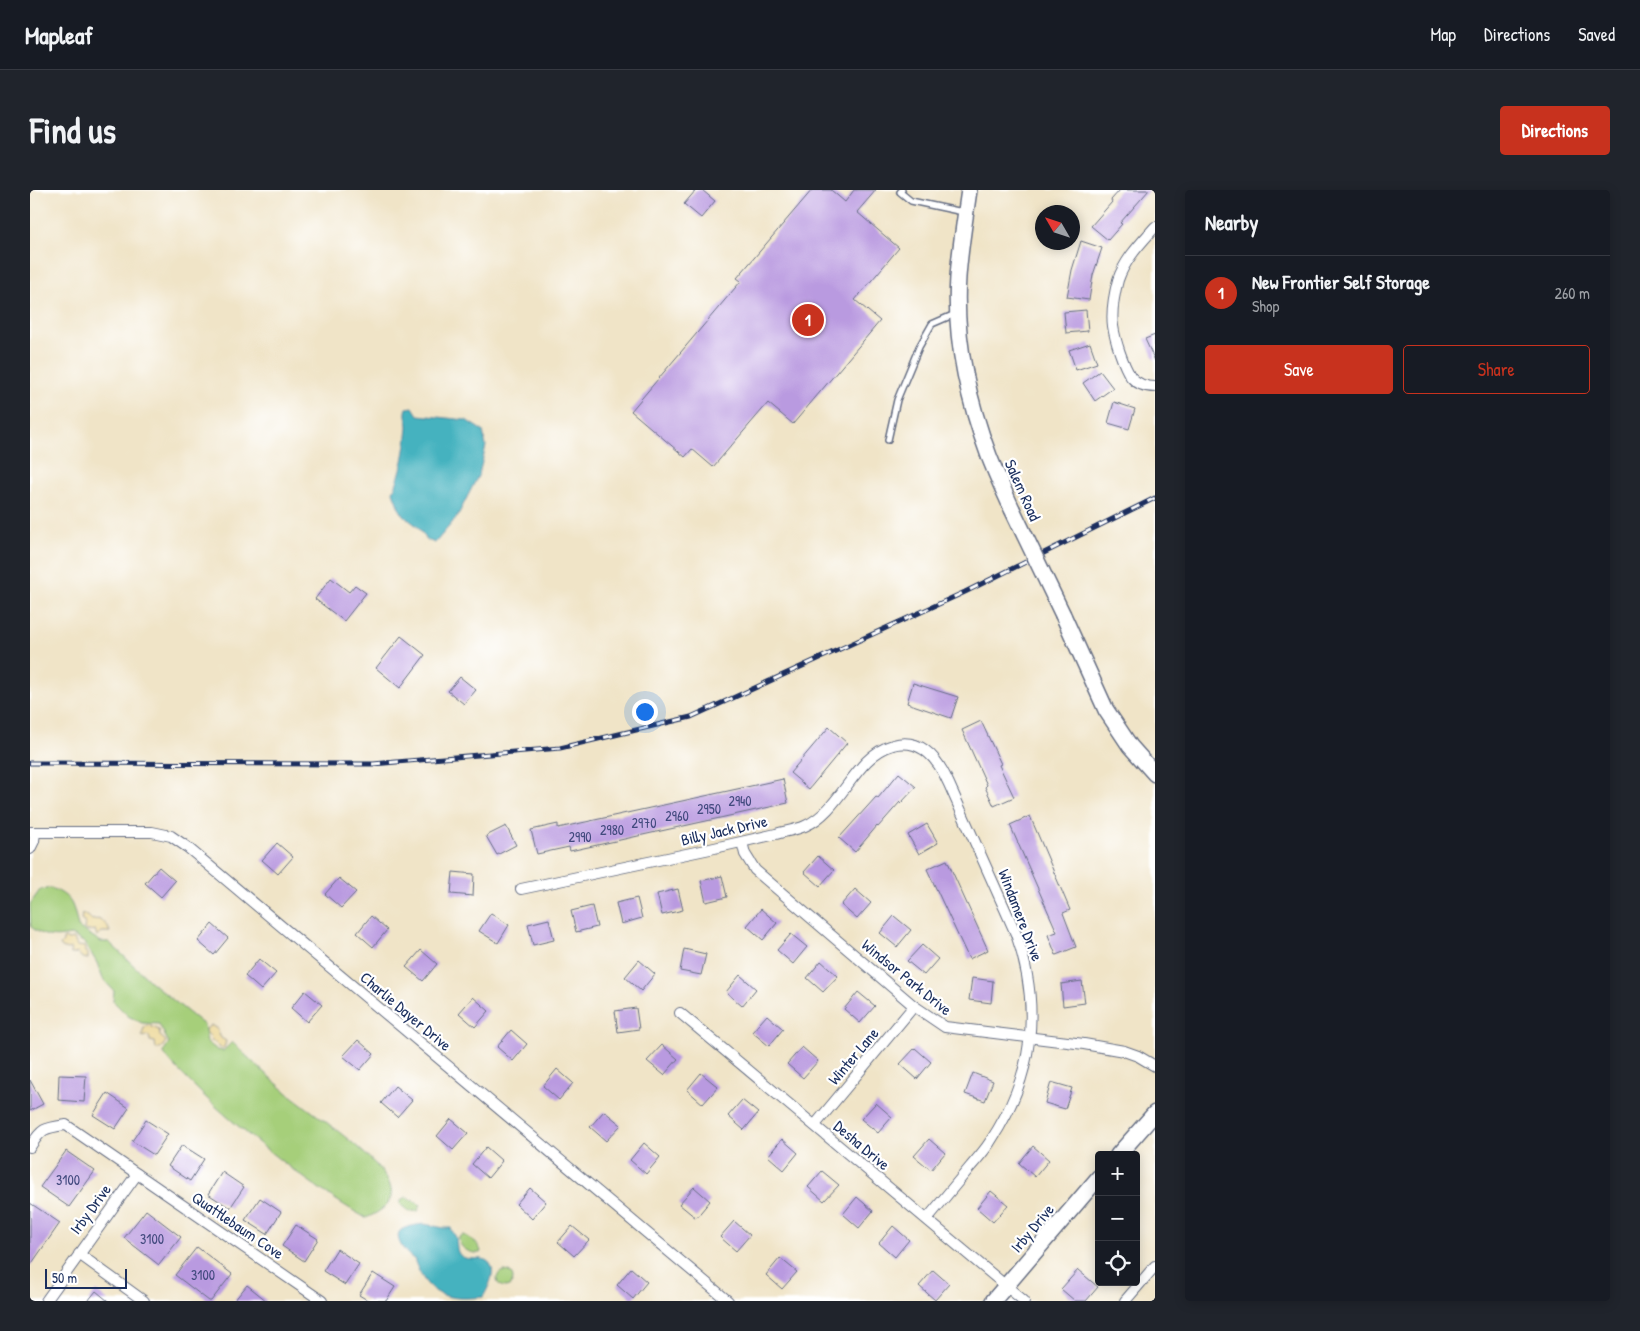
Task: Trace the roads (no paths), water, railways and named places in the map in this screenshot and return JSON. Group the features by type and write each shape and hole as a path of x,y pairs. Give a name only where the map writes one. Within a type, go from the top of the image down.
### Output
{"main road":[{"name":"Salem Road","path":"969,190 958,278 963,356 972,405 990,457 1012,509 1106,710 1130,746 1155,774"},
{"path":"1122,1151 1155,1113"},
{"name":"Irby Drive","path":"993,1301 1095,1183"}],"street":[{"path":"1155,227 1128,260 1118,280 1113,306 1113,326 1117,343 1131,376 1139,383 1155,387"},
{"name":"Billy Jack Drive","path":"521,890 803,827 823,815 871,758 893,745 904,744"},
{"name":"Windamere Drive","path":"904,744 914,745 924,750 934,757 942,768 1016,934 1024,957 1031,999 1025,1068 1019,1088 1009,1110 990,1143 927,1219"},
{"path":"30,849 34,841 33,832"},
{"name":"Charlie Dayer Drive","path":"33,832 152,832 171,836 187,847 728,1301"},
{"name":"Windsor Park Drive","path":"742,842 745,854 755,870 914,1006 945,1028 1084,1044 1124,1051 1138,1056 1155,1066"},
{"name":"Winter Lane","path":"815,1125 914,1006"},
{"name":"Desha Drive","path":"680,1013 1024,1301"},
{"name":"Quattlebaum Cove","path":"30,1147 36,1137 46,1128 66,1125 322,1301"},
{"name":"Irby Drive","path":"46,1301 137,1174"},
{"name":"Irby Drive","path":"79,1254 144,1301"},
{"path":"1125,1301 1155,1266"}],"lane":[{"path":"902,190 900,192 911,201 966,213"},
{"path":"888,440 896,400 919,347 932,324 959,313"}],"water":[{"path":"413,407 418,415 466,420 483,431 486,446 479,474 457,517 435,543 427,540 417,526 404,516 393,492 405,452 408,427 406,411 407,408"},
{"path":"424,1224 451,1228 461,1256 488,1261 491,1265 492,1276 483,1297 458,1298 448,1296 439,1293 425,1281 414,1259 404,1250 398,1237 403,1229"}],"railway":[{"path":"30,763 373,764 560,748 691,717 965,592 1155,498"}],"place":[{"name":"New Frontier Self Storage","path":"808,320"}]}
